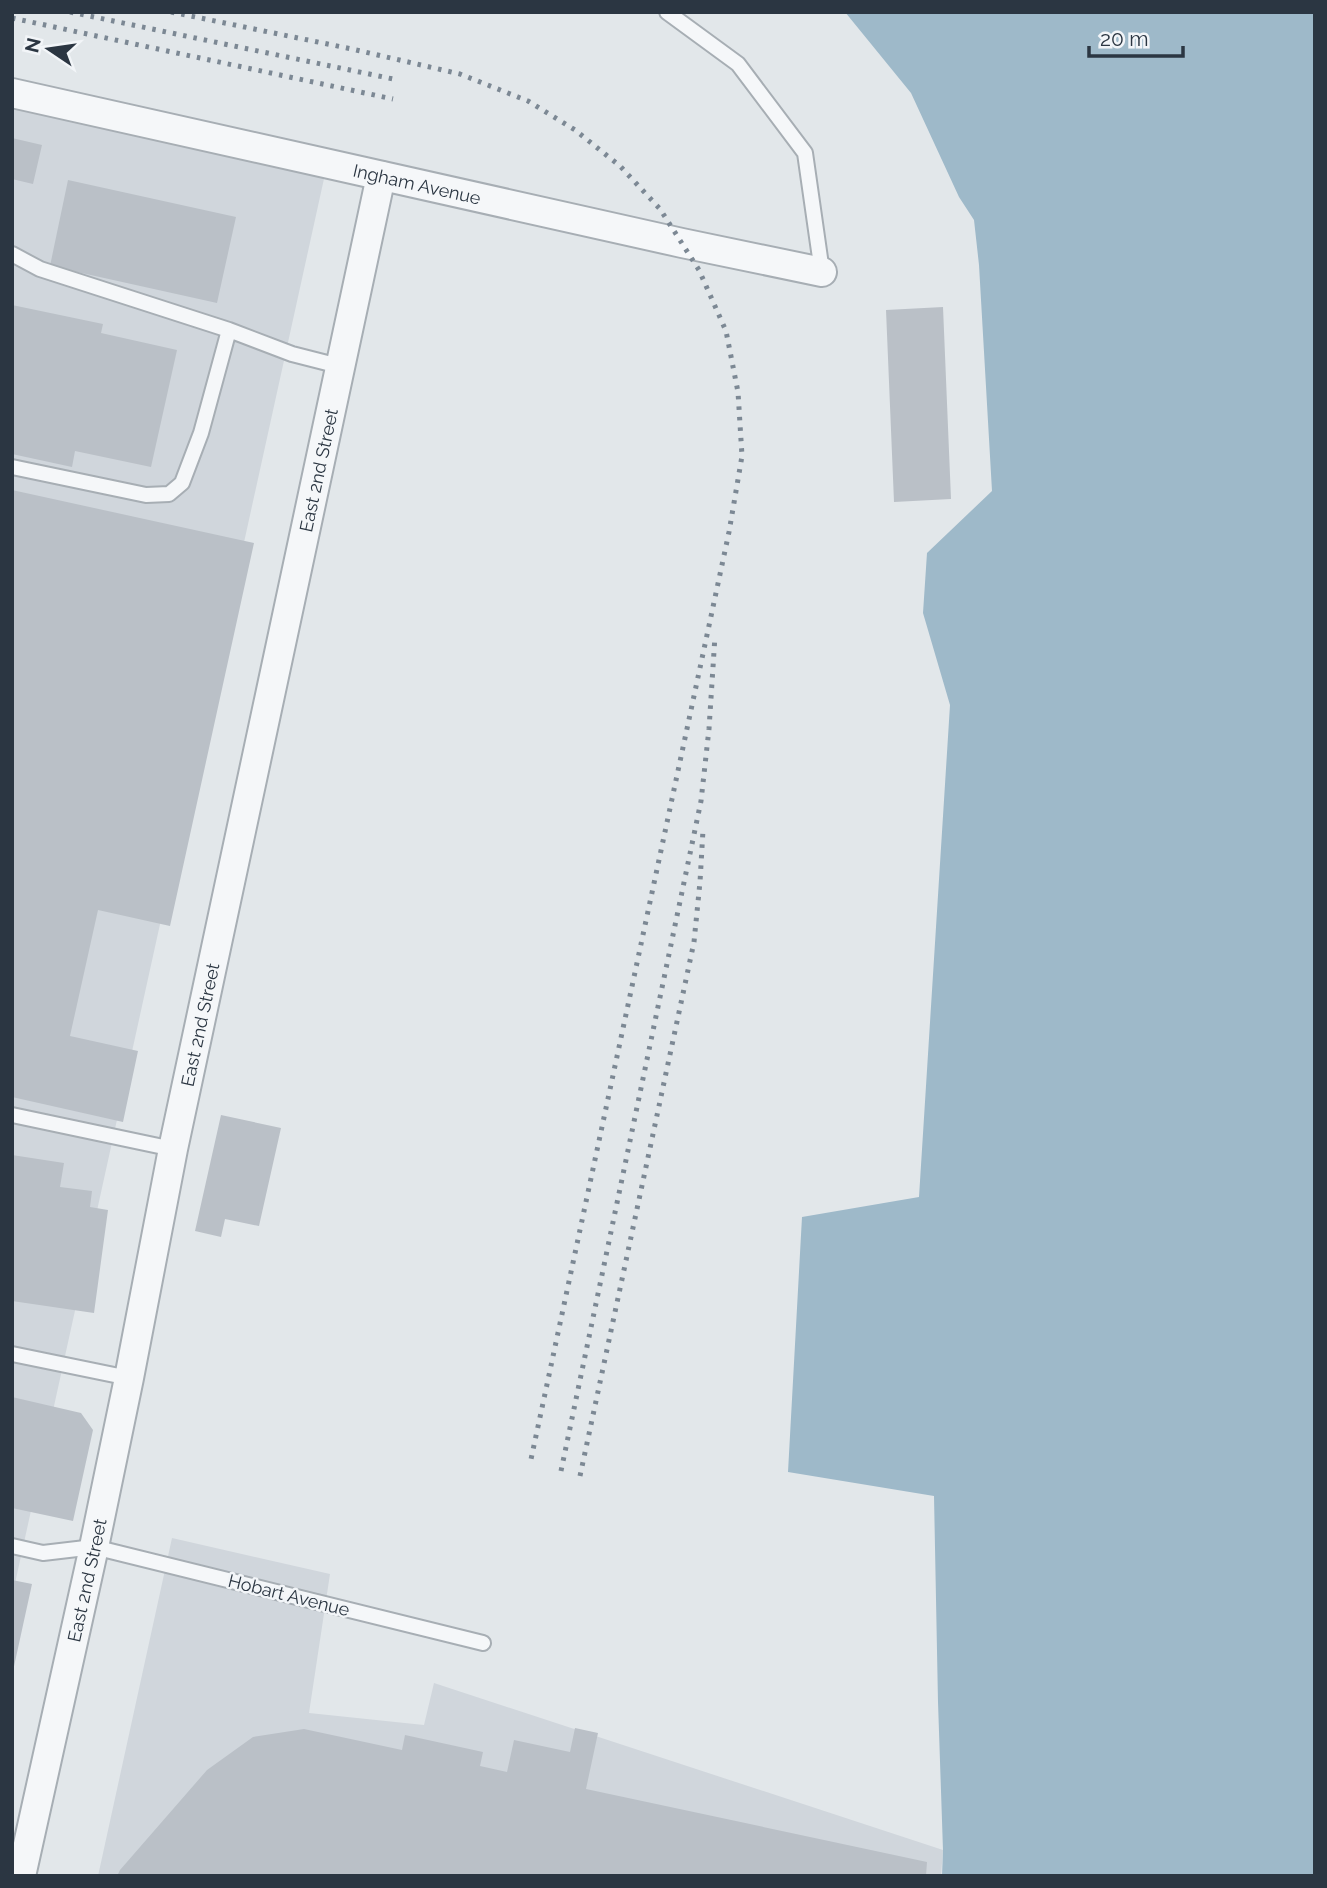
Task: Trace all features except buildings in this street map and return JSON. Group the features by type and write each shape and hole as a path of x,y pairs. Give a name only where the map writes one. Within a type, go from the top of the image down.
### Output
{"street":[{"name":"Ingham Avenue","path":"12,93 822,272"},
{"name":"East 2nd Street","path":"21,1876 94,1547 173,1149 381,176"}],"lane":[{"path":"667,12 738,64 805,153 822,272"},
{"path":"12,254 40,269 229,330 292,354 340,366"},
{"path":"12,467 146,495 170,494 182,483 201,433 229,330"},
{"path":"12,1115 173,1149"},
{"path":"12,1354 129,1378"},
{"path":"12,1546 43,1553 94,1547"},
{"name":"Hobart Avenue","path":"94,1547 483,1643"}],"shaded area":[{"path":"12,81 334,150 329,156 12,1597"},
{"path":"172,1538 330,1574 309,1713 424,1725 434,1683 943,1850 941,1876 98,1876"}],"water":[{"path":"845,12 1315,12 1315,1876 942,1876 934,1496 788,1472 802,1217 919,1197 950,705 923,613 927,553 992,491 974,220 959,197 911,93"}],"railway":[{"path":"70,12 398,80"},
{"path":"171,12 460,74 528,101 575,130 620,166 660,209 699,270 726,331 738,392 742,456 729,532 530,1464"},
{"path":"12,18 393,99"},
{"path":"561,1471 701,801 715,636"},
{"path":"580,1476 694,942 703,830"}]}
